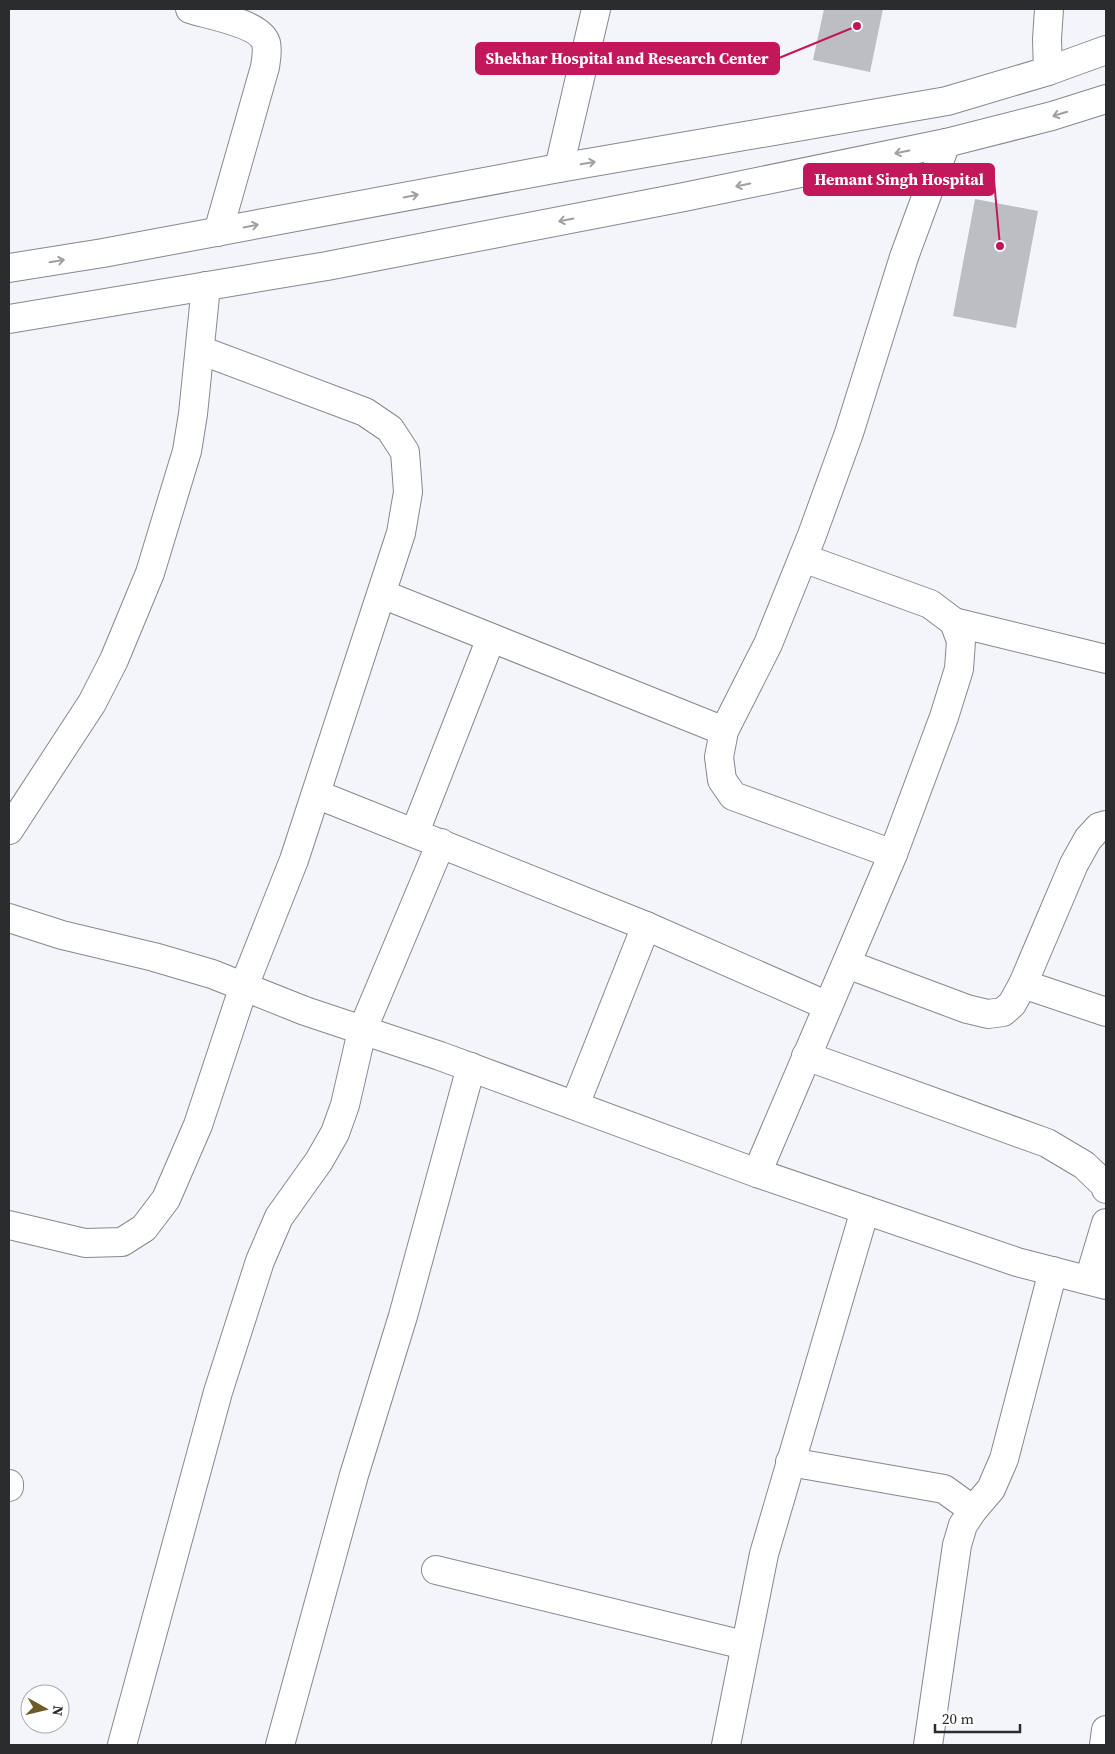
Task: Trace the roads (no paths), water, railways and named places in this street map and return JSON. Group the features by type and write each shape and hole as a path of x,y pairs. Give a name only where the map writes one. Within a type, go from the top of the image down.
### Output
{"main road":[{"path":"190,9 247,26 260,34 266,43 265,67 218,232"},
{"path":"558,168 596,9"},
{"path":"1048,71 1047,39 1049,9"},
{"path":"9,268 218,232 558,168 947,101 1048,71 1106,50"},
{"path":"9,319 327,266 684,197 946,143 1052,116 1106,99"},
{"path":"893,854 733,796 722,780 719,757 724,732 768,644 803,558 849,433 904,257 946,143"},
{"path":"9,830 92,704 114,660 150,573 187,451 193,414 206,286"},
{"path":"9,1225 85,1243 122,1242 144,1228 166,1199 198,1125 244,986 294,860 401,532 408,492 405,452 390,429 365,412 200,350"},
{"path":"803,558 930,604 954,622 1106,659"},
{"path":"382,594 724,732"},
{"path":"757,1173 893,854 944,717 959,669 961,641 954,622"},
{"path":"415,832 491,638"},
{"path":"316,794 646,926 828,1006"},
{"path":"847,964 959,1006 988,1014 1003,1012 1012,1004 1023,984 1088,839 1099,827 1106,825"},
{"path":"122,1745 218,1392 260,1261 279,1216 319,1161 335,1133 345,1106 362,1031 441,843"},
{"path":"9,918 62,935 154,956 212,974 362,1031 471,1067 757,1173 1017,1262 1098,1282 1106,1223"},
{"path":"575,1105 646,926"},
{"path":"1023,984 1106,1012"},
{"path":"806,1056 1047,1143 1084,1165 1106,1186 1106,1189"},
{"path":"280,1745 354,1475 403,1316 471,1067"},
{"path":"726,1745 744,1645 764,1554 865,1210"},
{"path":"928,1745 957,1545 963,1525 991,1489 1004,1459 1053,1271"},
{"path":"790,1462 944,1489 973,1510"},
{"path":"436,1570 744,1645"},
{"path":"1104,1745 1106,1730"}],"place":[{"name":"Shekhar Hospital and Research Center","path":"857,26"},
{"name":"Hemant Singh Hospital","path":"1000,246"}]}
